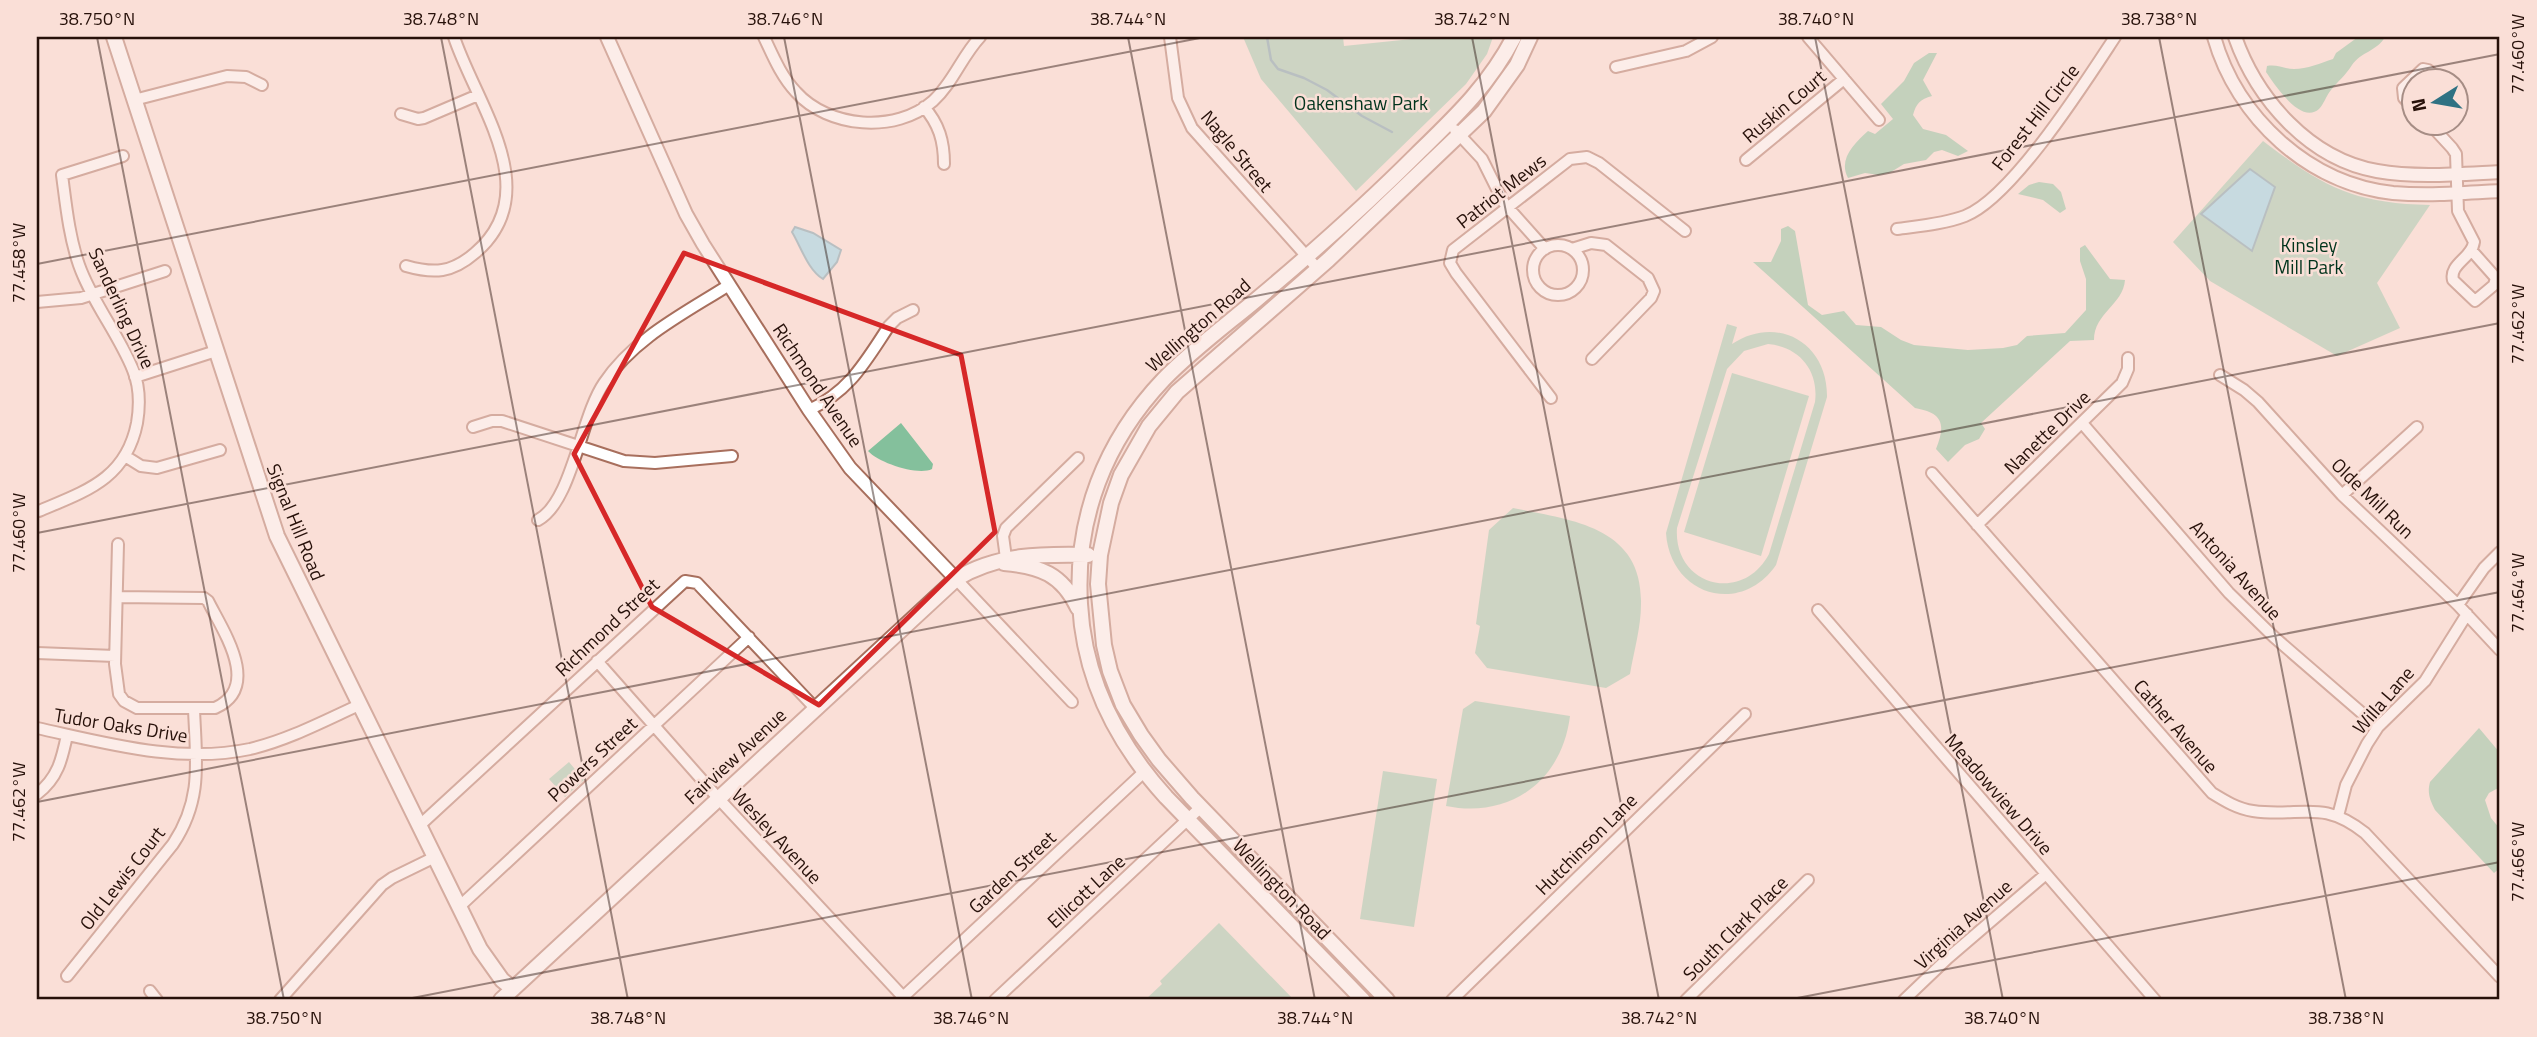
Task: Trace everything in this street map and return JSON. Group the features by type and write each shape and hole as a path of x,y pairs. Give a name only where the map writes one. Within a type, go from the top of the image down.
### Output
{"main road":[{"name":"Signal Hill Road","path":"114,37 278,536 487,961 513,989"},
{"name":"Wellington Road","path":"1363,1000 1144,772 1119,735 1096,686 1080,615 1080,555 1094,489 1102,468 1129,421 1166,377 1307,257 1379,192 1448,124 1479,92 1514,37"},
{"name":"Wellington Road","path":"1387,1000 1158,760 1115,686 1101,624 1098,584 1100,555 1111,503 1121,475 1149,426 1177,392 1318,269 1460,135 1492,102 1519,61 1530,37"},
{"path":"1519,61 1539,37"},
{"name":"Fairview Avenue","path":"501,1000 956,579 1000,560 1054,554 1100,555"},
{"path":"1000,560 1052,575 1065,586 1080,615"}],"street":[{"path":"406,266 439,272 459,265 482,247 500,220 506,195 505,163 491,122 454,37"},
{"name":"Richmond Avenue","path":"607,37 686,215 809,410 850,468 1072,702"},
{"path":"764,37 779,70 807,103 820,111 849,121 877,122 893,119 932,101 981,37"},
{"name":"Nagle Street","path":"1170,37 1178,98 1195,134 1318,269"},
{"path":"1616,67 1686,51 1712,37"},
{"path":"1808,37 1879,120"},
{"name":"Forest Hill Circle","path":"1897,229 1953,219 1974,212 1996,194 2066,110 2115,37"},
{"path":"2214,37 2224,63 2257,117 2271,133 2303,159 2348,184 2417,194 2500,191"},
{"path":"2235,37 2250,70 2270,102 2314,144 2339,158 2373,171 2391,173 2500,172"},
{"path":"134,100 227,76 246,77 262,85"},
{"name":"Ruskin Court","path":"1746,160 1844,79"},
{"path":"401,114 424,118 478,95"},
{"path":"924,107 939,129 943,141 944,164"},
{"path":"1448,124 1482,159 1493,184 1508,207 1545,249"},
{"path":"2441,136 2456,154 2460,218 2474,242 2472,251 2454,268 2451,276 2453,281 2476,301 2494,285 2496,278 2472,251"},
{"name":"Sanderling Drive","path":"38,511 92,487 119,466 131,443 138,415 139,400 135,377 79,264 69,232 62,175 123,156"},
{"name":"Patriot Mews","path":"1551,398 1450,263 1453,250 1570,159 1587,157 1600,163 1685,230"},
{"path":"1572,249 1583,265 1582,278 1575,289 1557,295 1545,290 1534,275 1535,262 1545,249 1560,245 1572,249 1591,243 1606,245 1648,278 1654,291 1651,298 1592,359"},
{"path":"37,302 71,300 165,271"},
{"path":"538,520 556,503 598,391 620,362 644,340 729,285"},
{"path":"809,410 850,382 889,326 897,318 913,310"},
{"path":"135,377 216,351"},
{"name":"Nanette Drive","path":"1977,525 2122,383 2128,369 2128,358"},
{"name":"Olde Mill Run","path":"2220,374 2258,402 2342,495 2458,605 2500,650"},
{"path":"473,426 502,421 608,457 639,463 732,456"},
{"name":"Antonia Avenue","path":"2082,423 2229,593 2274,637 2378,727"},
{"path":"2342,495 2417,427"},
{"path":"125,456 141,466 157,468 220,450"},
{"path":"1000,560 1006,527 1078,458"},
{"name":"Cather Avenue","path":"1932,473 2213,793 2228,803 2253,811 2326,812 2339,816 2365,833 2500,977"},
{"path":"117,597 204,598 208,601 235,654 238,678 236,688 226,703 215,708 137,708 124,701 117,688 115,656 118,544"},
{"path":"2458,605 2484,568 2500,552"},
{"name":"Richmond Street","path":"419,826 680,584 689,580 697,583 815,708"},
{"name":"Meadowview Drive","path":"1818,610 2155,1000"},
{"name":"Willa Lane","path":"2339,816 2346,785 2378,727 2424,681 2467,614"},
{"name":"Powers Street","path":"460,906 749,637"},
{"path":"37,653 115,656"},
{"name":"Wesley Avenue","path":"597,661 718,798 905,998"},
{"name":"Tudor Oaks Drive","path":"37,728 147,751 196,754 249,749 274,742 359,705"},
{"name":"Old Lewis Court","path":"67,976 186,825 196,790 194,709"},
{"name":"Hutchinson Lane","path":"1452,1000 1745,714"},
{"path":"37,794 56,774 67,735"},
{"name":"Garden Street","path":"905,998 1144,772"},
{"name":"Ellicott Lane","path":"995,1000 1200,807"},
{"path":"280,1000 382,885 435,858"},
{"name":"Virginia Avenue","path":"1905,1000 1948,958 2046,874"},
{"name":"South Clark Place","path":"1686,1000 1808,880"}],"highlighted area":[{"path":"684,253 961,355 995,532 819,705 652,607 574,454"}],"green space":[{"name":"Oakenshaw Park","path":"1243,37 1343,37 1344,46 1431,37 1493,37 1487,54 1466,84 1356,191 1261,79"},
{"path":"2358,37 2385,37 2356,61 2331,90 2321,107 2312,113 2304,112 2289,101 2266,72 2267,66 2299,69 2333,59 2336,53"},
{"path":"1929,53 1937,53 1923,80 1932,96 1919,103 1913,115 1923,129 1946,135 1968,151 1958,156 1942,150 1934,152 1926,160 1904,164 1891,172 1879,175 1865,173 1848,178 1845,164 1849,152 1868,131 1875,134 1893,119 1881,104 1904,81 1914,63"},
{"name":"Kinsley Mill Park","path":"2263,141 2304,170 2340,190 2380,201 2430,205 2377,283 2400,328 2337,356 2210,281 2173,242"},
{"path":"2039,182 2053,184 2061,192 2066,209 2060,213 2043,200 2018,194 2029,185"},
{"path":"1788,226 1795,231 1808,305 1822,315 1844,311 1856,325 1881,327 1914,345 1968,350 2003,348 2017,345 2027,336 2065,333 2086,310 2086,279 2080,261 2080,248 2085,245 2110,279 2125,280 2119,296 2099,323 2094,340 2070,341 1981,423 1985,429 1979,439 1965,445 1948,462 1936,449 1941,433 1937,417 1915,408 1753,262 1771,262 1781,241 1781,229"},
{"path":"1727,324 1737,327 1732,344 1749,335 1766,332 1782,333 1797,339 1819,362 1825,378 1827,397 1776,565 1761,581 1744,591 1726,594 1709,592 1693,584 1680,571 1670,554 1666,533","holes":["1768,344 1798,355 1805,363 1814,380 1815,402 1769,554 1757,570 1743,579 1727,583 1711,582 1697,575 1686,563 1679,548 1677,528 1727,369 1744,351"]},
{"path":"1732,373 1809,396 1761,556 1684,532"},
{"path":"901,423 933,464 932,469 918,471 899,467 873,456 868,451"},
{"path":"1513,508 1558,517 1599,531 1617,543 1630,558 1638,578 1641,604 1630,674 1606,688 1487,668 1475,653 1480,626 1476,624 1489,530"},
{"path":"1475,701 1570,716 1565,739 1544,776 1529,790 1491,807 1469,809 1446,806 1463,709"},
{"path":"2479,728 2500,753 2500,787 2489,793 2485,800 2491,818 2500,829 2500,868 2494,873 2435,810 2429,793 2430,782"},
{"path":"569,762 584,780 565,797 549,779"},
{"path":"1383,771 1437,779 1414,927 1360,919"},
{"path":"1219,923 1294,1000 1145,1000 1162,984 1160,981"}],"water":[{"path":"2250,169 2275,187 2252,251 2201,214"},
{"path":"795,227 813,233 841,250 837,262 823,279 805,258 792,232"}],"waterway":[{"path":"1267,37 1271,60 1278,69 1327,90 1362,116 1392,132"}]}
